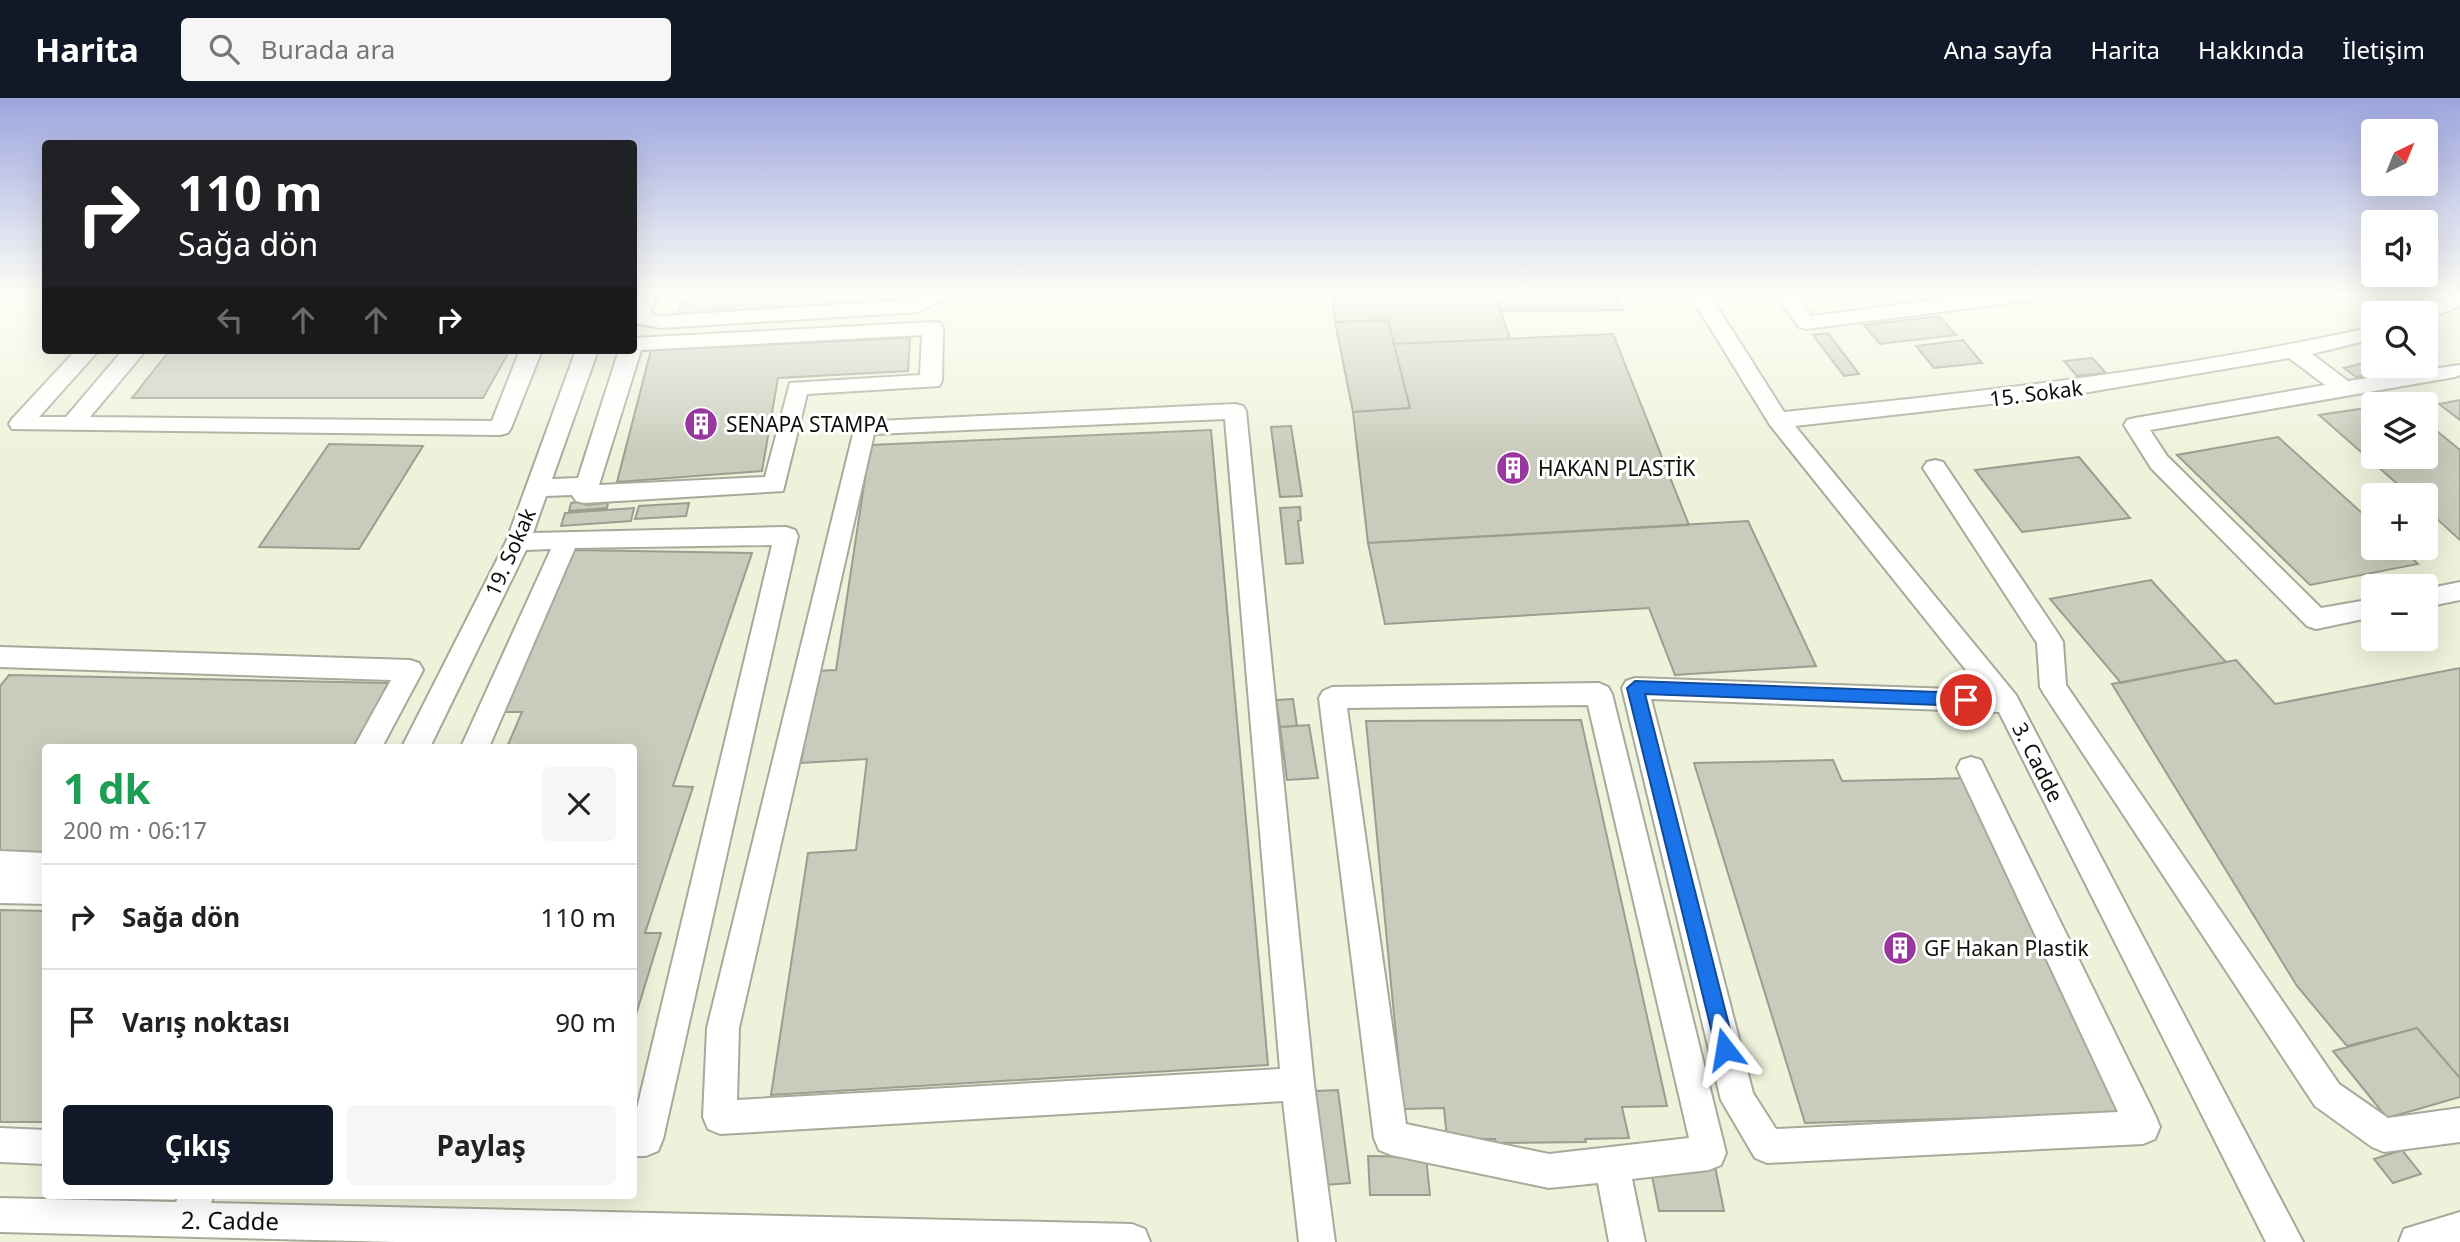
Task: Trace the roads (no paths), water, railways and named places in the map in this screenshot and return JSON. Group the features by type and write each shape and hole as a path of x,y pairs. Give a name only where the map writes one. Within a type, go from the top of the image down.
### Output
{"street":[{"path":"629,354 584,495 775,485 799,388 931,381 932,345"},
{"name":"3. Cadde","path":"1731,345 1778,420 2007,702 2285,1242"},
{"name":"15. Sokak","path":"1778,420 2060,391 2323,345"},
{"path":"2291,350 2315,365 2343,389"},
{"path":"84,354 20,424 500,428 529,354"},
{"path":"72,424 132,354"},
{"name":"19. Sokak","path":"418,744 518,542 586,354"},
{"path":"2438,371 2455,370"},
{"path":"2361,610 2315,618 2159,462 2135,425 2343,389 2382,378"},
{"path":"1936,468 2050,642 2053,687 2327,1095 2384,1135 2460,1125"},
{"path":"537,488 588,486"},
{"path":"518,542 786,537 646,1139 637,1139"},
{"path":"476,744 567,540"},
{"path":"2438,596 2460,591"},
{"path":"0,657 454,672"},
{"path":"370,744 410,670"},
{"path":"1971,768 2143,1127 1768,1146 1738,1100 1635,688 2007,702"},
{"path":"0,864 42,866"},
{"path":"0,890 42,891"},
{"path":"1298,1084 1317,1242"},
{"path":"0,1145 42,1147"},
{"path":"1612,1164 1627,1242"},
{"name":"2. Cadde","path":"0,1214 191,1207 1132,1242"},
{"path":"2417,1242 2460,1230"}],"lane":[{"path":"1235,411 1298,1084 720,1117 723,1028 864,427 1235,411"},
{"path":"1599,694 1709,1153 1612,1164 1549,1171 1391,1139 1332,698 1599,694"}],"place":[{"name":"SENAPA STAMPA","path":"701,424"},
{"name":"HAKAN PLASTİK","path":"1513,468"},
{"name":"GF Hakan Plastik","path":"1900,948"}]}
